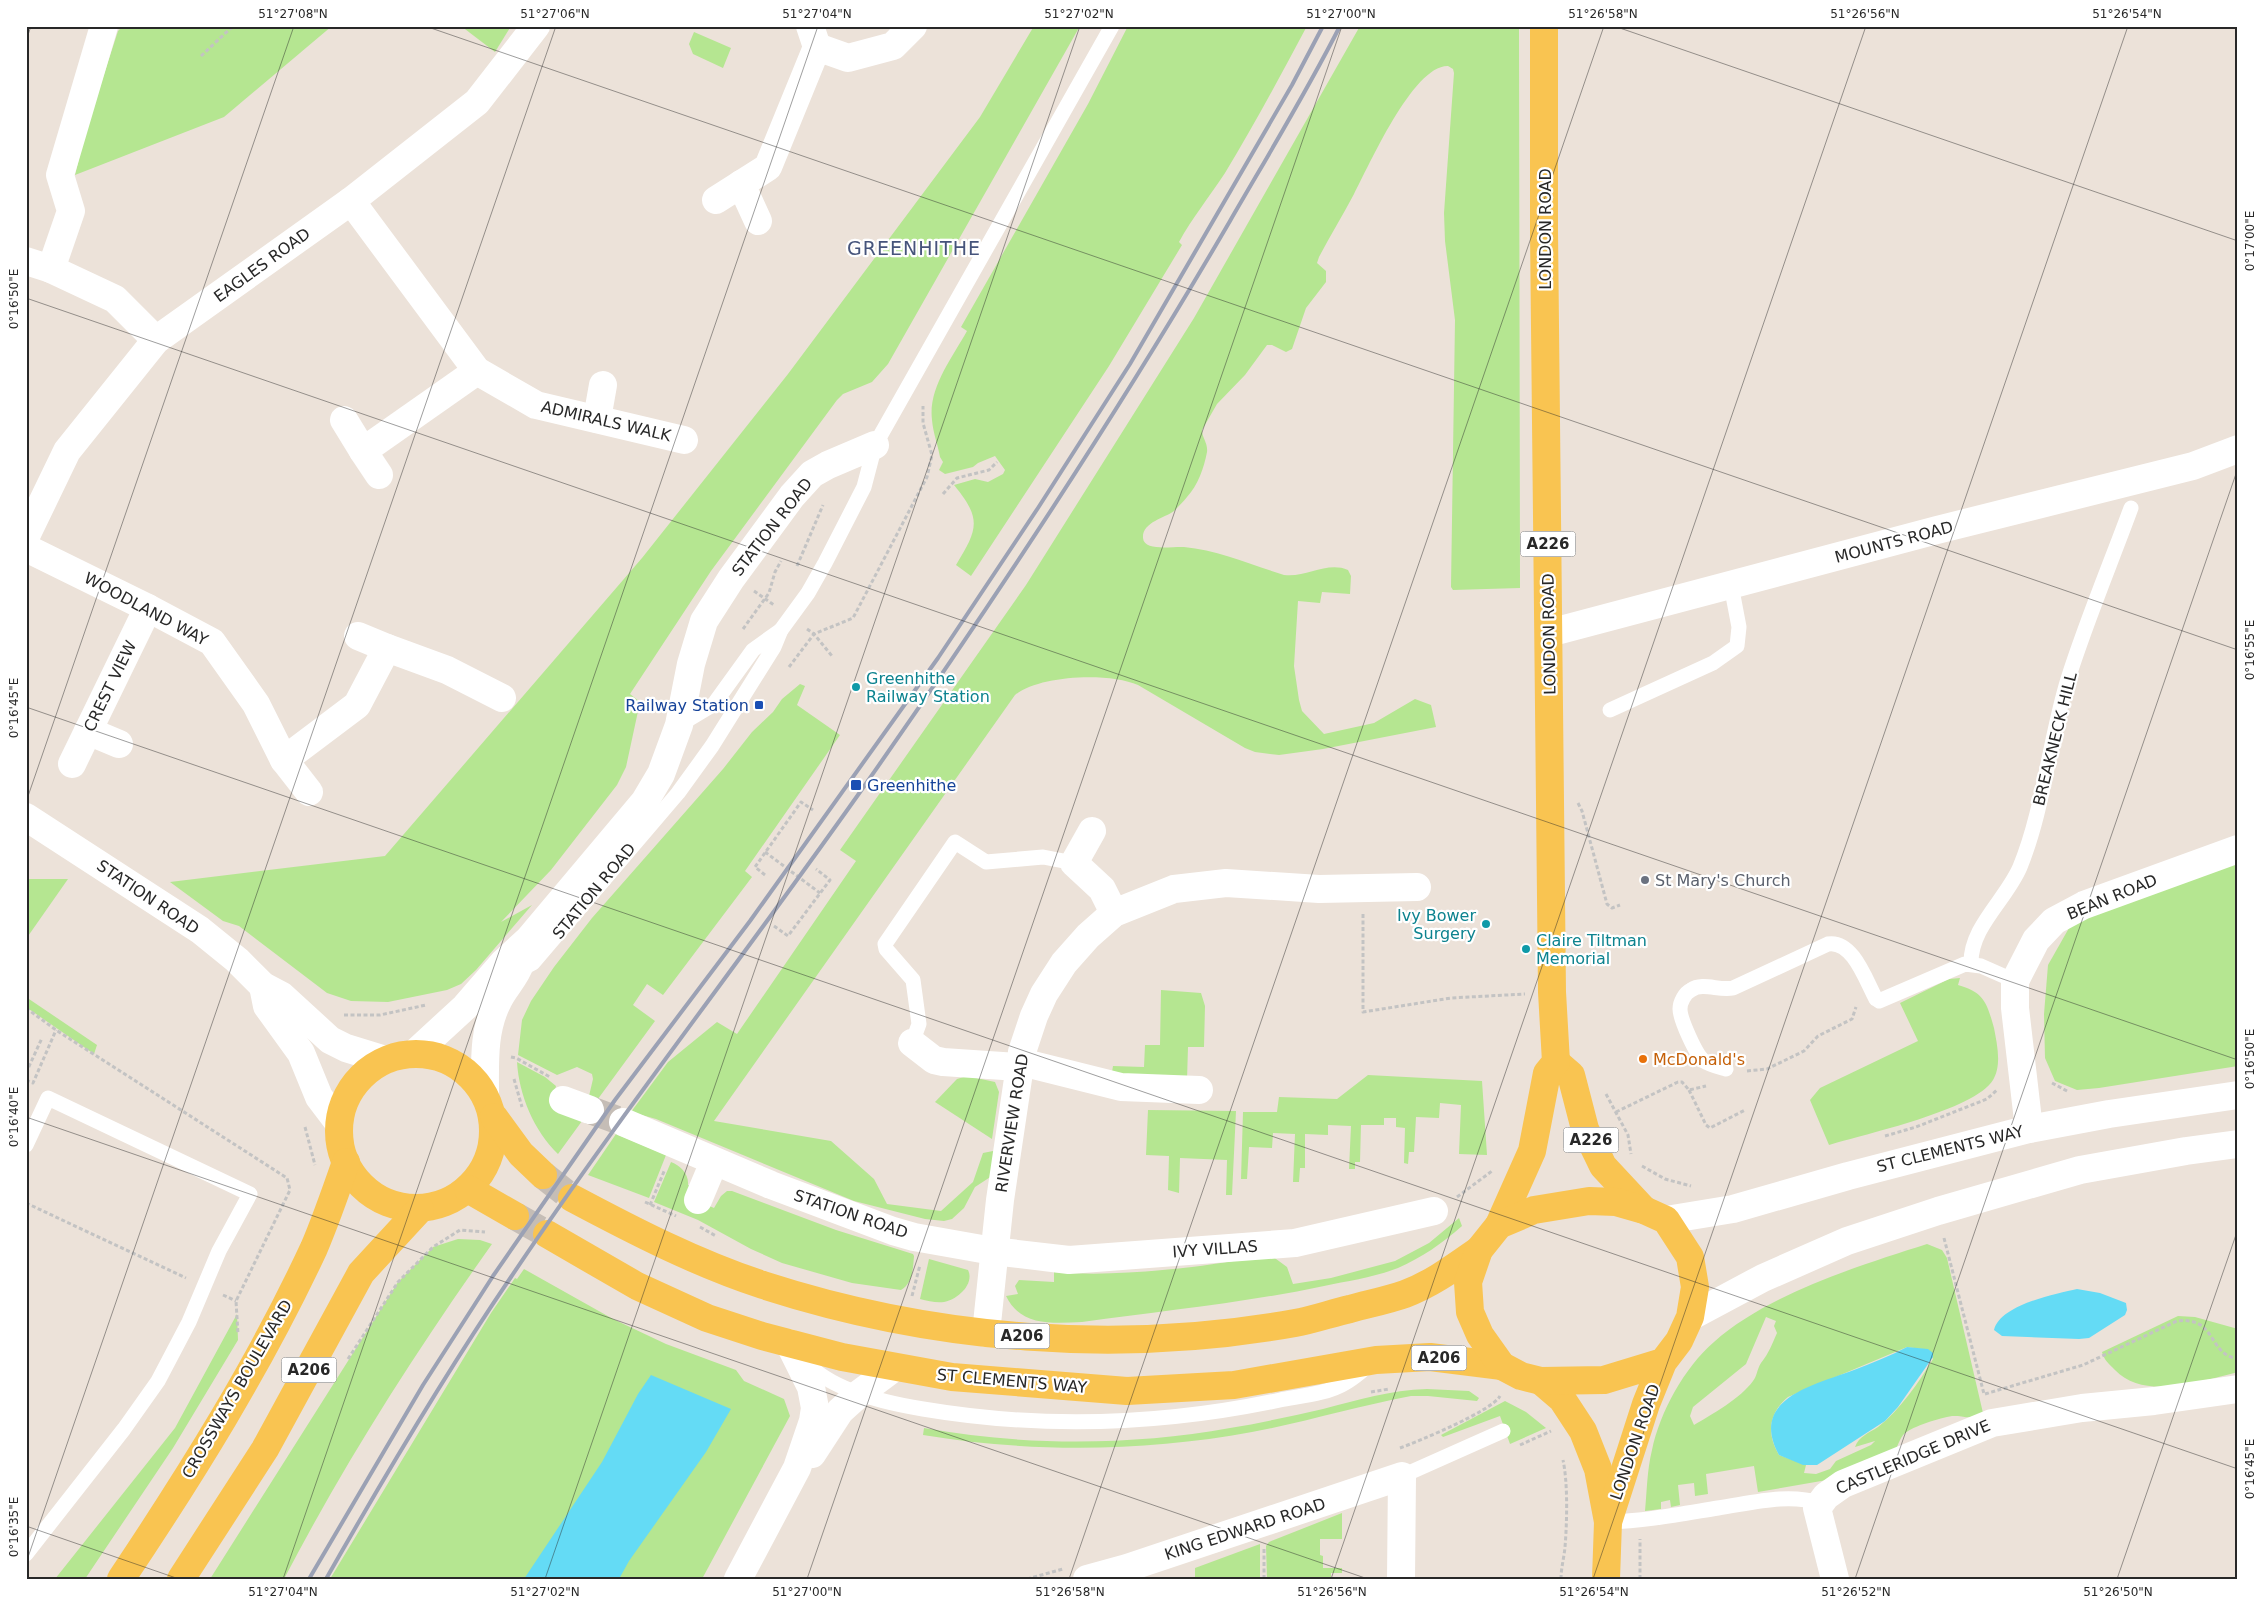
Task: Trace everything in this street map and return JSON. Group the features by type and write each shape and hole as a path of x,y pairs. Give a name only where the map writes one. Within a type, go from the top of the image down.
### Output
{"main road":[{"name":"LONDON ROAD","path":"1544,26 1552,992 1556,1062"},
{"path":"490,1106 485,1168 468,1189 445,1203 420,1208 392,1205 369,1192 346,1162 338,1122 356,1082 376,1064 415,1053 436,1055 460,1066 490,1106 521,1154 542,1174"},
{"name":"A226","path":"1556,1062 1571,1075 1585,1129 1603,1166 1655,1215"},
{"path":"1556,1062 1547,1073 1532,1151 1499,1225 1479,1250 1468,1282 1470,1312 1480,1335 1502,1366 1521,1376 1540,1381 1604,1380 1663,1362"},
{"name":"CROSSWAYS BOULEVARD","path":"121,1579 176,1496 261,1353 314,1248 346,1162"},
{"path":"468,1189 515,1216"},
{"name":"A206","path":"572,1198 689,1258 761,1284 864,1313 986,1333 1070,1339 1135,1340 1214,1335 1297,1323 1406,1293 1446,1272 1479,1250"},
{"path":"1499,1225 1534,1210 1588,1201 1616,1202 1655,1215"},
{"name":"A206","path":"181,1579 265,1449 361,1273 420,1208"},
{"name":"LONDON ROAD","path":"1608,1522 1646,1404 1663,1362 1679,1341 1690,1317 1695,1287 1690,1257 1655,1215"},
{"name":"ST CLEMENTS WAY","path":"547,1234 614,1274 671,1302 743,1330 842,1357 952,1377 1127,1391 1234,1385 1376,1360 1430,1357 1502,1366"},
{"name":"LONDON ROAD","path":"1540,1381 1562,1399 1583,1431 1598,1468 1608,1522 1606,1579"}],"street":[{"path":"104,26 60,176 71,211 38,265 115,299 156,340"},
{"name":"EAGLES ROAD","path":"26,536 67,451 156,340 351,201 477,102 536,26"},
{"path":"716,200 768,167 813,37 848,58 893,46 913,26"},
{"path":"741,184 758,221"},
{"name":"ADMIRALS WALK","path":"351,201 477,371 536,405 684,440"},
{"path":"363,451 477,371"},
{"path":"597,419 603,385"},
{"path":"344,420 379,475"},
{"name":"STATION ROAD","path":"415,1053 465,1007 504,962 529,940 645,801 661,774 679,725 692,664 703,625 732,579 792,496 812,474 875,445"},
{"name":"MOUNTS ROAD","path":"1549,634 1937,530 2193,466 2238,449"},
{"name":"WOODLAND WAY","path":"26,548 212,642 256,704 284,760 309,792"},
{"name":"CREST VIEW","path":"72,764 148,608"},
{"path":"358,636 447,670 502,698"},
{"path":"284,760 357,705 387,648"},
{"path":"88,731 119,744"},
{"name":"STATION ROAD","path":"27,819 200,930 237,960 263,986 282,996 330,1040 346,1048 385,1060"},
{"path":"1092,831 1074,863 1102,889 1114,913"},
{"name":"BEAN ROAD","path":"2029,1129 2015,1008 2015,981 2036,940 2046,928 2064,915 2103,897 2238,850"},
{"name":"RIVERVIEW ROAD","path":"986,1333 994,1251 1019,1067 1034,1016 1050,985 1081,943 1114,913 1174,889 1226,883 1318,889 1417,887"},
{"name":"STATION ROAD","path":"490,1106 486,1047 488,1028 497,1003 518,971 529,940"},
{"name":"STATION ROAD","path":"263,986 267,1006 301,1053 319,1098 338,1122"},
{"path":"912,1044 938,1061 1040,1067 1086,1080 1121,1087 1199,1090"},
{"name":"ST CLEMENTS WAY","path":"1655,1215 1733,1209 1866,1171 2029,1129 2109,1114 2238,1095"},
{"path":"563,1100 590,1110"},
{"name":"STATION ROAD","path":"623,1122 714,1162 820,1205 893,1231 914,1237 994,1251"},
{"path":"1690,1317 1763,1278 1847,1241 1938,1210 2080,1170 2186,1151 2238,1144"},
{"path":"698,1200 714,1162"},
{"name":"IVY VILLAS","path":"994,1251 1069,1260 1295,1243 1434,1211"},
{"path":"738,1579 797,1468 813,1421 815,1408 807,1377 789,1343"},
{"path":"797,1468 810,1457 840,1411 860,1393 895,1367"},
{"name":"CASTLERIDGE DRIVE","path":"1836,1579 1817,1508 1826,1496 1844,1484 1992,1423 2090,1407 2154,1401 2238,1389"},
{"path":"1401,1579 1402,1476"},
{"name":"KING EDWARD ROAD","path":"1087,1579 1127,1573 1402,1476"}],"lane":[{"path":"875,445 1112,26"},
{"name":"STATION ROAD","path":"518,971 533,963 681,788 712,746 774,647 781,630 810,590 838,539 864,487 875,445"},
{"name":"BREAKNECK HILL","path":"1970,964 1971,952 1976,938 2010,887 2023,857 2068,678 2131,508"},
{"path":"1610,710 1712,663 1737,646 1739,627 1731,585"},
{"name":"STATION ROAD","path":"679,725 714,704 753,650 781,630"},
{"path":"912,1044 919,1024 913,980 886,948 885,944 954,842 986,862 1043,857 1074,863"},
{"path":"1726,1068 1706,1063 1700,1058 1680,1011 1681,1003 1688,992 1696,987 1733,988 1828,944 1835,943 1842,946 1853,957 1878,1000 1950,970 1970,964 1981,966 2015,981"},
{"path":"26,1145 48,1098 250,1194 219,1251 190,1322 158,1381 124,1429 26,1554"},
{"path":"789,1343 819,1374 860,1393 902,1406 989,1419 1120,1422 1242,1408 1344,1384 1376,1360"},
{"path":"1402,1476 1503,1430"},
{"path":"1608,1522 1641,1520 1770,1500 1801,1498 1820,1503"}],"path":[{"path":"201,56 233,26"},
{"path":"814,634 853,618 927,477 932,455 923,423 923,399"},
{"path":"942,494 957,478 989,470 997,462"},
{"path":"796,570 825,500"},
{"path":"765,599 769,593 774,572 782,558"},
{"path":"772,604 777,600"},
{"path":"1550,777 1571,792 1582,811 1607,904 1612,908 1620,905"},
{"path":"765,874 755,867 801,802 813,810"},
{"path":"765,852 820,893"},
{"path":"774,926 788,936 830,880 816,869"},
{"path":"1363,888 1363,1012 1450,998 1533,994"},
{"path":"338,1023 346,1014 380,1015 433,1003"},
{"path":"26,1080 33,1083 56,1030"},
{"path":"26,1073 42,1038"},
{"path":"509,1057 516,1058 560,1084 563,1100"},
{"path":"1878,1138 1916,1127 1987,1098 2000,1087"},
{"path":"1689,1090 1708,1127 1712,1128 1746,1110"},
{"path":"1604,1091 1628,1135 1632,1156"},
{"path":"304,1121 316,1169"},
{"path":"1637,1161 1661,1177 1695,1187"},
{"path":"650,1205 668,1162"},
{"path":"26,1203 236,1301"},
{"path":"346,1362 398,1282 433,1247 460,1230 477,1230"},
{"path":"1934,1239 1943,1237 1992,1423"},
{"path":"1984,1394 2082,1365 2177,1321 2193,1321 2200,1324 2206,1328 2224,1355 2238,1359"},
{"path":"238,1340 243,1332"},
{"path":"1362,1394 1396,1388"},
{"path":"1493,1393 1504,1396"},
{"path":"1519,1445 1552,1428 1557,1435"},
{"path":"1561,1452 1565,1486 1565,1549 1562,1560 1561,1579"},
{"path":"1640,1579 1641,1520"},
{"path":"1263,1545 1264,1579"}],"green space":[{"path":"123,26 332,26 224,117 75,175 86,130 118,31"},
{"path":"461,26 511,26 495,52"},
{"path":"1034,26 1080,26 888,364 872,382 843,394 837,400 711,571 630,694 640,702 626,767 617,785 551,870 501,922 532,905 476,970 461,984 447,990 388,1002 351,1001 327,993 239,926 223,921 170,882 385,856 642,558 788,374 980,117"},
{"path":"1128,26 1307,26 1236,155 1184,233 1179,242 1182,245 1109,366 971,576 956,565 969,542 974,524 973,516 954,485 975,479 988,482 1003,474 1005,470 995,456 973,467 945,474 939,470 943,462 940,457 933,425 932,408 937,385 967,331 961,327 1088,104"},
{"path":"1360,26 1519,26 1520,588 1453,590 1451,587 1455,320 1445,241 1444,213 1454,73 1453,69 1448,66 1435,70 1421,82 1407,99 1381,141 1319,257 1317,263 1326,271 1326,282 1306,308 1292,349 1286,352 1272,345 1267,345 1245,375 1217,404 1202,430 1207,452 1197,482 1184,501 1174,511 1146,528 1143,538 1148,545 1154,547 1184,547 1209,551 1284,575 1300,574 1332,567 1348,570 1351,576 1350,594 1322,592 1320,603 1298,601 1294,666 1302,711 1324,734 1374,723 1415,699 1431,705 1436,727 1323,749 1279,755 1255,752 1245,748 1138,685 1125,681 1093,677 1057,680 1026,688 1015,695 714,1121 831,1141 874,1179 887,1204 941,1211 973,1182 983,1153 998,1150 995,1174 975,1187 964,1208 952,1219 944,1221 925,1219 854,1201 656,1119 631,1112 668,1062 717,1022 737,1034 856,861 840,850 1026,585 1194,318"},
{"path":"694,32 731,48 723,68 693,54 689,44"},
{"path":"800,684 805,686 797,705 840,735 745,871 752,877 663,995 647,984 633,1005 655,1021 595,1103 589,1096 593,1079 592,1074 577,1067 557,1075 518,1055 522,1020 531,1001 554,967 592,918 723,769 752,732 773,712 782,699"},
{"path":"2238,862 2238,1066 2077,1090 2055,1081 2045,1058 2044,1014 2048,965 2069,928 2091,911"},
{"path":"26,879 68,879 26,939"},
{"path":"1960,978 1958,985 1979,995 1989,1012 1994,1028 1998,1054 1996,1074 1993,1080 1982,1091 1943,1111 1892,1128 1829,1145 1810,1100 1820,1088 1918,1041 1900,1003 1949,979"},
{"path":"1161,990 1201,993 1205,1006 1204,1047 1188,1047 1187,1080 1111,1078 1113,1066 1144,1067 1145,1045 1160,1045"},
{"path":"26,997 97,1045 94,1054 26,1007"},
{"path":"517,1062 545,1077 556,1086 552,1102 582,1121 558,1154 542,1135 529,1112 521,1087"},
{"path":"1368,1075 1482,1081 1487,1155 1459,1154 1461,1105 1440,1103 1439,1118 1416,1117 1414,1152 1409,1152 1408,1164 1404,1163 1405,1128 1396,1127 1396,1118 1384,1118 1384,1125 1361,1125 1360,1162 1355,1162 1355,1169 1349,1169 1351,1126 1328,1125 1328,1135 1305,1134 1305,1168 1300,1168 1299,1182 1293,1182 1295,1134 1273,1133 1272,1148 1249,1147 1247,1179 1241,1179 1243,1112 1277,1112 1279,1097 1337,1099"},
{"path":"967,1076 995,1082 999,1092 992,1139 935,1102 957,1079"},
{"path":"1148,1110 1236,1111 1232,1195 1226,1195 1227,1160 1180,1158 1179,1193 1168,1190 1169,1156 1146,1155"},
{"path":"616,1134 666,1155 649,1198 588,1175"},
{"path":"671,1162 681,1168 686,1174 688,1185 692,1187 689,1197 714,1208 721,1196 727,1191 732,1191 836,1230 913,1254 912,1275 908,1283 901,1290 852,1283 782,1263 751,1249 698,1220 654,1202"},
{"path":"1459,1218 1462,1226 1439,1244 1407,1264 1380,1274 1294,1292 1203,1306 1082,1322 1060,1323 1029,1318 1012,1306 1006,1296 1018,1294 1015,1286 1019,1280 1054,1282 1054,1272 1089,1274 1141,1272 1272,1256 1287,1267 1293,1284 1331,1278 1395,1261 1429,1243"},
{"path":"458,1239 480,1240 492,1244 382,1408 307,1535 284,1579 210,1579 398,1282 433,1247"},
{"path":"1927,1244 1942,1250 1947,1258 1983,1413 1970,1417 1952,1416 1920,1425 1904,1434 1895,1452 1827,1480 1758,1492 1754,1466 1706,1474 1708,1494 1695,1496 1694,1483 1678,1485 1680,1505 1671,1507 1670,1500 1661,1502 1661,1509 1645,1511 1650,1458 1661,1421 1683,1378 1703,1353 1736,1325 1787,1296 1815,1283","holes":["1766,1317 1776,1321 1774,1326 1777,1333 1754,1379 1734,1400 1694,1425 1690,1416 1693,1407 1746,1364","1907,1347 1929,1350 1933,1359 1901,1404 1878,1427 1862,1437 1855,1447 1875,1441 1871,1445 1836,1461 1830,1469 1816,1474 1804,1473 1806,1465 1779,1455 1772,1439 1773,1417 1788,1397"]},
{"path":"929,1259 968,1270 970,1275 969,1281 959,1295 944,1302 920,1299"},
{"path":"524,1269 613,1319 666,1344 736,1370 744,1381 784,1399 790,1416 702,1579 330,1579 491,1313 515,1278 517,1279"},
{"path":"237,1314 238,1340 173,1448 85,1579 55,1579 175,1428"},
{"path":"2178,1316 2195,1317 2238,1329 2238,1372 2208,1380 2157,1387 2141,1385 2127,1379 2115,1370 2104,1357 2102,1352"},
{"path":"1427,1389 1469,1391 1479,1398 1477,1401 1411,1396 1252,1432 1211,1439 1129,1446 1088,1448 1005,1445 923,1435 924,1428 962,1434 1038,1441 1116,1441 1154,1438 1242,1426 1311,1412 1387,1393"},
{"path":"1505,1401 1526,1412 1546,1428 1510,1444 1500,1416 1443,1437 1441,1435"},
{"path":"1342,1513 1342,1539 1320,1539 1320,1555 1323,1556 1323,1568 1342,1568 1342,1573 1331,1573 1331,1579 1267,1579 1266,1546 1269,1542"},
{"path":"1260,1544 1260,1579 1195,1579 1195,1568"}],"water":[{"path":"2077,1289 2100,1293 2126,1303 2127,1310 2125,1315 2089,1338 2002,1336 1994,1330 1998,1321 2017,1307"},
{"path":"1907,1347 1928,1349 1933,1353 1933,1357 1898,1407 1885,1421 1817,1465 1803,1465 1779,1455 1772,1436 1772,1420 1779,1407 1790,1397 1805,1388 1874,1362"},
{"path":"651,1375 731,1409 706,1452 629,1561 619,1579 524,1579 602,1462 638,1394"}],"tunnel":[{"path":"590,1110 623,1122"},
{"path":"543,1175 572,1198"},
{"path":"515,1216 547,1234"}],"railway":[{"path":"309,1579 423,1385 493,1276 615,1100 750,921 938,658 1038,508 1130,364 1292,85 1323,26"},
{"path":"326,1579 416,1426 462,1351 511,1277 598,1152 865,785 961,647 1054,507 1187,293 1286,125 1340,26"}],"place":[{"name":"Greenhithe Railway Station","path":"856,687"},
{"name":"Railway Station","path":"759,705"},
{"name":"Greenhithe","path":"856,785"},
{"name":"St Mary's Church","path":"1645,880"},
{"name":"Ivy Bower Surgery","path":"1486,924"},
{"name":"Claire Tiltman Memorial","path":"1526,949"},
{"name":"McDonald's","path":"1643,1059"}],"district":[{"name":"GREENHITHE","path":"914,248"}]}
